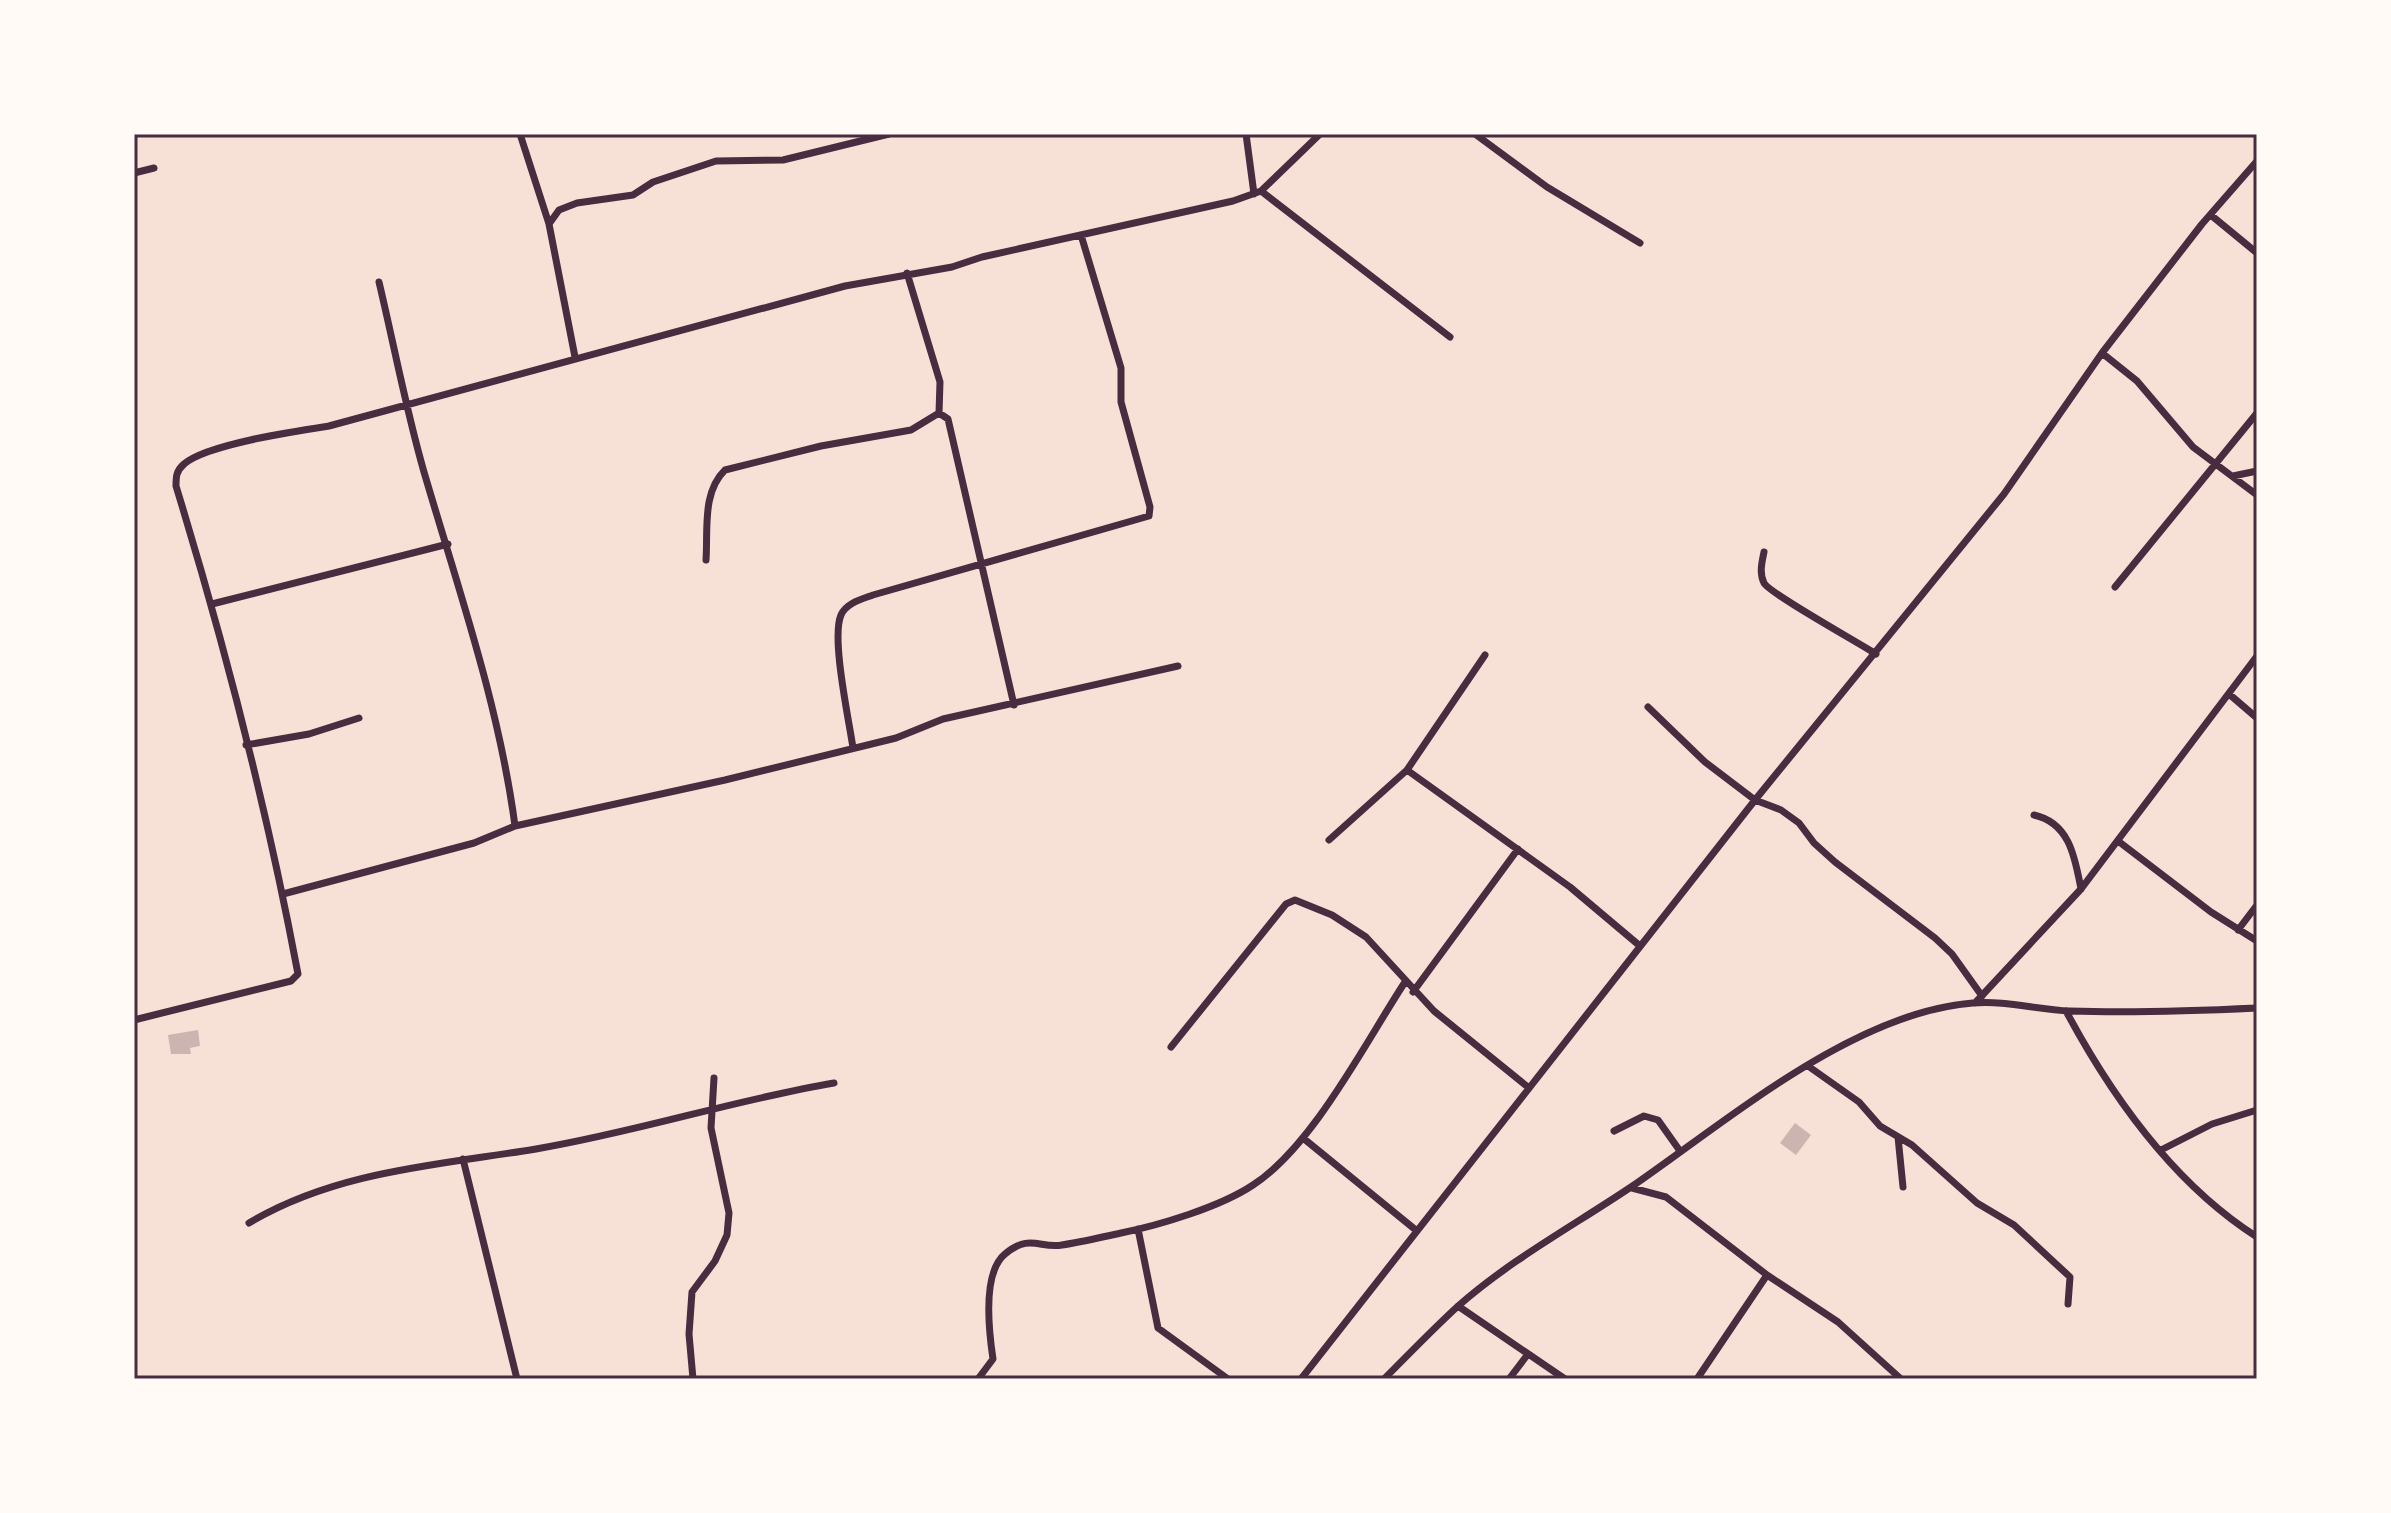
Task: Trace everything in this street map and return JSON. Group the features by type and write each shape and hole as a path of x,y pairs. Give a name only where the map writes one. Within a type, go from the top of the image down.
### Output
{"street":[{"path":"520,134 549,224 575,357"},
{"path":"549,224 559,210 577,203 633,195 653,182 716,161 783,160 889,134"},
{"path":"1246,134 1257,192 1450,337"},
{"path":"134,1020 296,978 283,894 212,604 176,486 177,473 184,464 198,456 408,404 575,357 907,273 952,267 1257,192 1320,134"},
{"path":"1475,134 1547,187 1640,243"},
{"path":"1301,1379 1755,800 2004,494 2102,353 2257,161"},
{"path":"134,173 154,168"},
{"path":"2212,216 2257,253"},
{"path":"853,748 838,639 841,615 849,605 873,595 1149,516 1150,507 1121,402 1121,368 1081,235"},
{"path":"907,273 940,382 939,413"},
{"path":"379,282 423,470 448,544 486,688 515,826"},
{"path":"2102,353 2137,381 2165,418 2193,447 2257,495"},
{"path":"939,413 948,419 1014,705"},
{"path":"706,560 710,493 714,481 725,470 821,446 911,430 939,413"},
{"path":"2115,587 2218,465 2257,413"},
{"path":"2233,476 2257,471"},
{"path":"212,604 448,544"},
{"path":"1764,552 1761,569 1764,584 1772,593 1805,609 1876,654"},
{"path":"1329,840 1407,770 1485,655"},
{"path":"1975,1003 2081,889 2257,656"},
{"path":"283,894 474,843 515,826 725,780 896,738 943,719 1178,666"},
{"path":"2229,694 2257,718"},
{"path":"1648,707 1705,762 1755,800 1781,810 1799,823 1814,843 1835,862 1935,938 1952,954 1982,996"},
{"path":"246,745 309,734 359,718"},
{"path":"1407,770 1518,849 1640,946"},
{"path":"2034,815 2051,821 2067,839 2081,889"},
{"path":"2118,841 2257,941"},
{"path":"1413,992 1518,849"},
{"path":"1171,1047 1286,904 1295,900 1332,915 1366,937 1413,992 1529,1088"},
{"path":"2238,930 2257,905"},
{"path":"978,1379 993,1359 986,1320 992,1281 1001,1257 1020,1245 1040,1241 1057,1246 1138,1229 1253,1185 1303,1138 1405,982"},
{"path":"1384,1379 1458,1306 1535,1248 1629,1188 1787,1075 1918,1015 1975,1003 2066,1011 2169,1013 2257,1008"},
{"path":"2066,1011 2098,1071 2161,1150 2227,1218 2257,1237"},
{"path":"1808,1066 1859,1102 1880,1126 2058,1264 2070,1277 2068,1304"},
{"path":"693,1379 689,1334 692,1292 715,1261 727,1235 729,1213 710,1112 714,1078"},
{"path":"249,1223 285,1201 322,1187 463,1159 538,1148 834,1083"},
{"path":"2161,1150 2212,1124 2257,1110"},
{"path":"1614,1131 1644,1116 1658,1120 1680,1151"},
{"path":"1898,1137 1903,1187"},
{"path":"1303,1138 1417,1231"},
{"path":"463,1159 517,1379"},
{"path":"1629,1188 1666,1197 1767,1275 1838,1322 1901,1379"},
{"path":"1138,1229 1158,1328 1228,1379"},
{"path":"1697,1379 1767,1275"},
{"path":"1458,1306 1565,1379"},
{"path":"1509,1379 1528,1354"}],"building":[{"path":"198,1030 200,1046 190,1048 191,1054 171,1054 168,1035"},
{"path":"1795,1123 1811,1135 1796,1155 1780,1143"}]}
